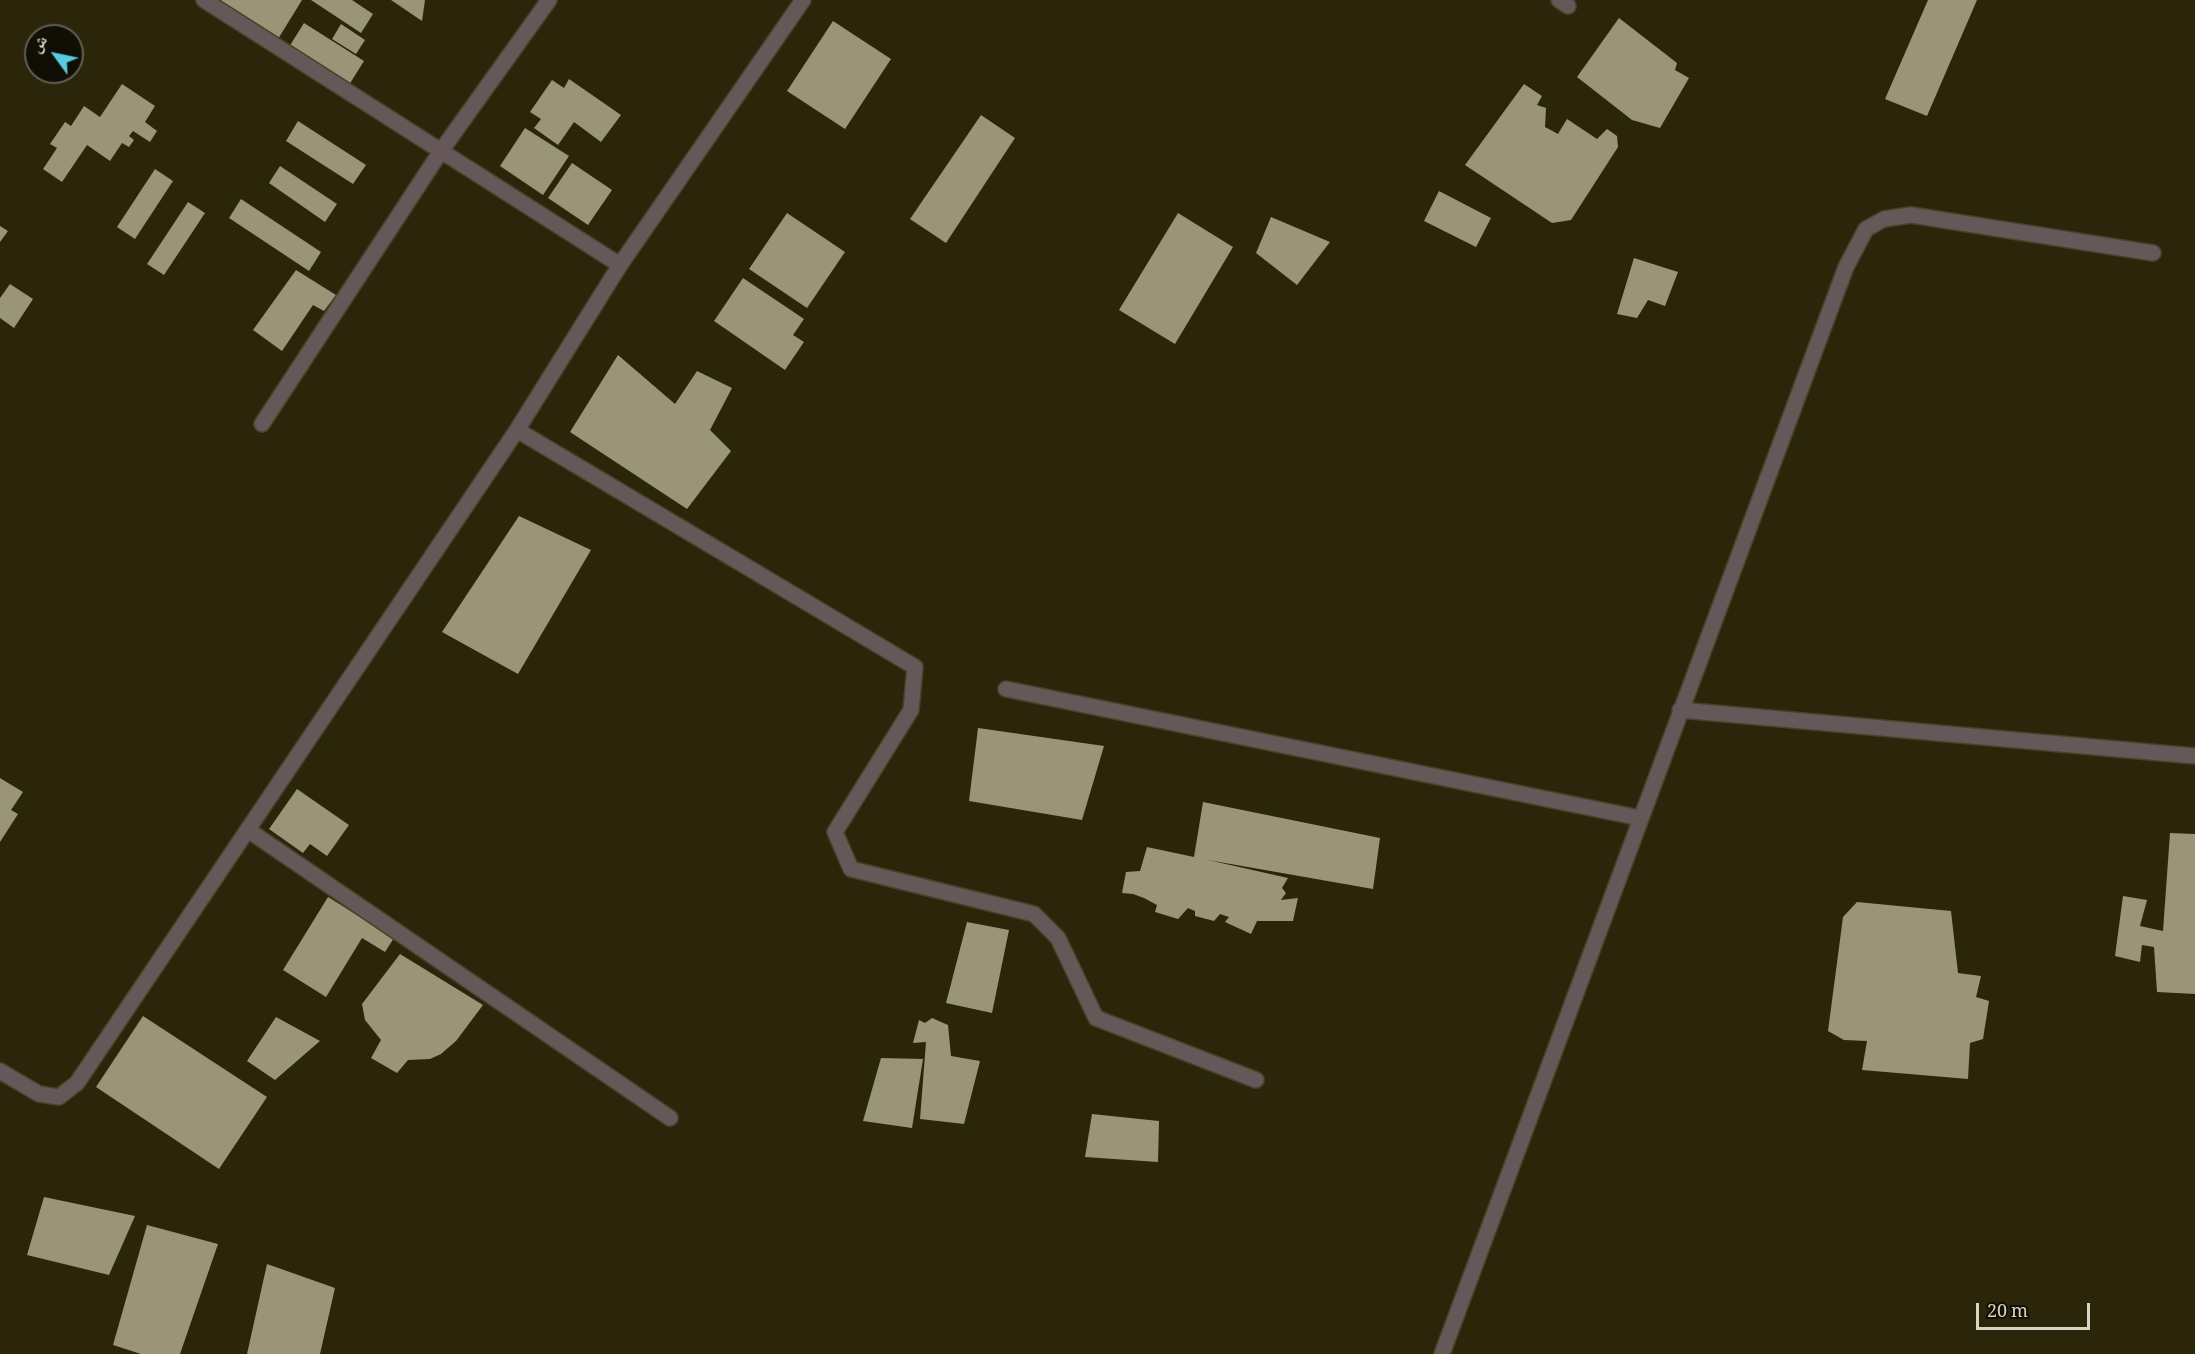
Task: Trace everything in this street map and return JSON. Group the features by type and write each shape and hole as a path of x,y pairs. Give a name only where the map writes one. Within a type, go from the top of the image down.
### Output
{"street":[{"path":"204,0 620,265"},
{"path":"262,424 441,152 549,0"},
{"path":"0,1071 39,1094 59,1097 77,1083 517,430 620,265 803,0"},
{"path":"1442,1354 1846,267 1866,229 1884,219 1911,215 2154,253"},
{"path":"517,430 915,667 911,710 835,832 851,869 1035,914 1058,938 1096,1018 1256,1080"},
{"path":"1006,689 1640,818"},
{"path":"1680,710 2195,756"},
{"path":"248,830 669,1118"}],"building":[{"path":"216,0 302,0 278,39"},
{"path":"311,0 352,0 373,14 361,33"},
{"path":"391,0 425,0 422,21"},
{"path":"1928,0 1977,0 1927,116 1885,99"},
{"path":"1619,18 1677,63 1675,70 1689,78 1660,128 1632,120 1577,77"},
{"path":"833,21 891,59 845,129 787,91"},
{"path":"304,23 364,61 349,85 289,47"},
{"path":"341,24 365,40 356,54 332,39"},
{"path":"569,79 621,115 601,142 574,122 558,145 534,128 541,119 530,112 552,80 564,88"},
{"path":"122,84 155,106 145,122 157,131 150,142 133,131 129,136 134,140 129,147 122,143 110,161 87,145 62,182 43,169 57,148 50,144 65,122 71,126 84,106 100,117"},
{"path":"1524,84 1542,96 1537,105 1546,108 1545,127 1558,134 1567,119 1597,139 1607,129 1617,136 1618,147 1571,220 1552,223 1465,165"},
{"path":"981,115 1015,138 946,243 910,219"},
{"path":"298,121 366,165 353,184 286,141"},
{"path":"525,128 569,156 543,195 500,166"},
{"path":"572,163 612,190 588,225 548,198"},
{"path":"280,166 337,204 325,222 269,183"},
{"path":"155,169 173,181 135,239 117,227"},
{"path":"1439,191 1491,218 1476,247 1424,221"},
{"path":"241,199 321,252 309,271 229,218"},
{"path":"188,202 205,213 164,275 147,264"},
{"path":"787,213 845,252 807,308 749,269"},
{"path":"1178,213 1233,247 1175,344 1119,310"},
{"path":"1271,217 1330,242 1297,285 1256,253"},
{"path":"0,226 8,231 0,242"},
{"path":"1634,258 1678,272 1665,306 1648,300 1637,318 1617,314"},
{"path":"296,270 336,295 324,311 313,305 282,351 253,330"},
{"path":"743,278 804,319 793,335 804,342 785,370 714,321"},
{"path":"10,284 33,299 14,328 0,318 0,298"},
{"path":"618,355 675,404 697,371 732,388 710,430 731,451 687,509 570,432"},
{"path":"519,516 591,550 518,674 442,632"},
{"path":"978,728 1104,746 1082,820 969,801"},
{"path":"0,778 23,792 11,810 18,814 0,842"},
{"path":"297,789 349,825 327,856 310,844 303,853 269,829"},
{"path":"1203,802 1380,838 1373,889 1208,860 1288,878 1282,888 1286,893 1281,900 1298,898 1293,921 1257,921 1251,934 1225,922 1229,917 1220,914 1214,921 1195,916 1195,911 1188,908 1178,919 1155,912 1157,905 1144,898 1122,893 1126,872 1140,871 1147,847 1194,857"},
{"path":"2170,833 2195,834 2195,994 2157,992 2154,947 2142,945 2140,962 2115,956 2123,896 2147,900 2140,926 2163,931"},
{"path":"328,897 394,938 385,952 362,938 326,997 283,970"},
{"path":"1857,902 1951,911 1958,973 1981,976 1976,997 1989,1001 1983,1039 1970,1043 1968,1079 1862,1070 1867,1041 1844,1040 1828,1031 1843,917"},
{"path":"967,922 1009,930 992,1013 946,1003"},
{"path":"400,954 483,1005 456,1041 441,1054 430,1059 408,1060 397,1073 371,1058 381,1040 365,1020 362,1004"},
{"path":"143,1016 267,1097 219,1169 96,1087"},
{"path":"276,1017 320,1041 275,1080 247,1061"},
{"path":"932,1018 948,1025 951,1056 980,1061 964,1124 920,1119 926,1042 913,1043 919,1020 925,1023"},
{"path":"881,1058 923,1059 912,1128 863,1121"},
{"path":"1092,1114 1159,1121 1158,1162 1085,1157"},
{"path":"44,1197 135,1216 109,1275 27,1255"},
{"path":"147,1225 218,1244 180,1354 141,1354 113,1345"},
{"path":"267,1264 335,1288 320,1354 247,1354"}]}
